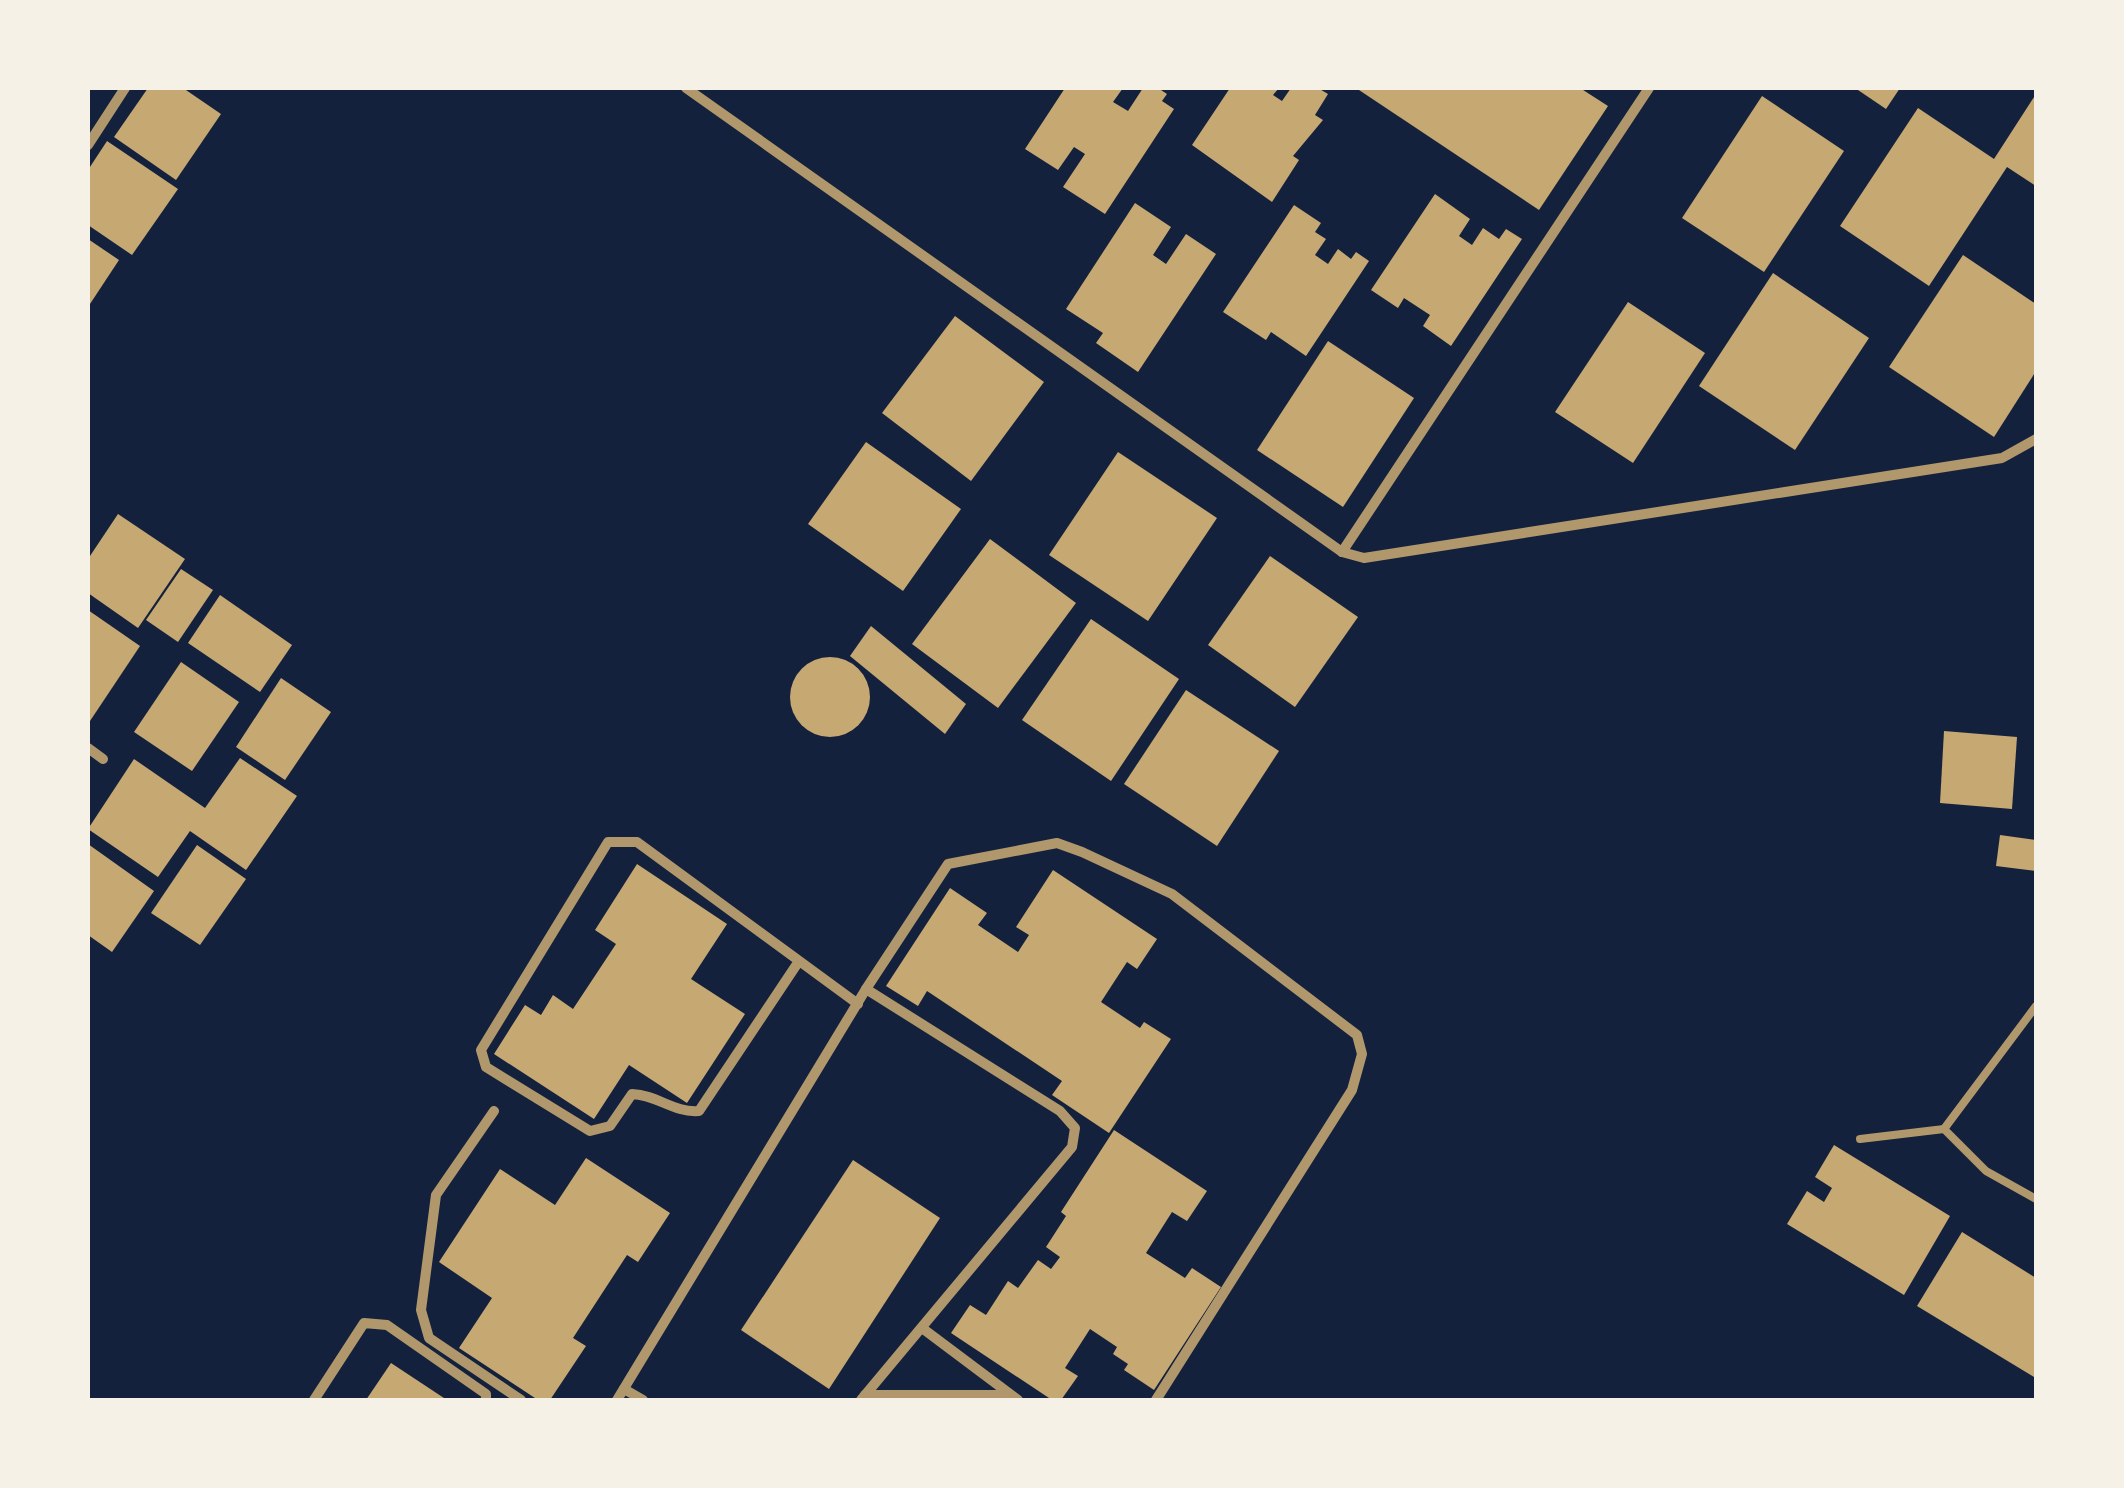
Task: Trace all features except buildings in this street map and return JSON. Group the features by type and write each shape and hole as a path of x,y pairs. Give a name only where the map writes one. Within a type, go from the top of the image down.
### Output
{"street":[{"path":"88,145 125,88"},
{"path":"686,88 1342,552 1364,558 1388,558 2002,458 2036,438"},
{"path":"1342,552 1649,88"},
{"path":"88,748 102,759"},
{"path":"799,961 700,1111 681,1112 648,1094 632,1094 610,1126 590,1131 486,1067 482,1050 608,842 637,842 858,1004"},
{"path":"617,1400 866,990 948,864 1057,843 1172,894 1357,1035 1362,1054 1352,1090 1156,1400"},
{"path":"863,1398 1072,1148 1075,1128 1060,1112 866,990"},
{"path":"494,1111 436,1195 421,1310 429,1338 521,1400"},
{"path":"314,1400 364,1323 387,1324 486,1394 486,1400"},
{"path":"922,1328 1013,1398"},
{"path":"624,1389 643,1400"},
{"path":"863,1398 1013,1398"}],"lane":[{"path":"1860,1140 1944,1129 2036,1006"},
{"path":"1944,1129 1986,1171 2036,1199"}]}
